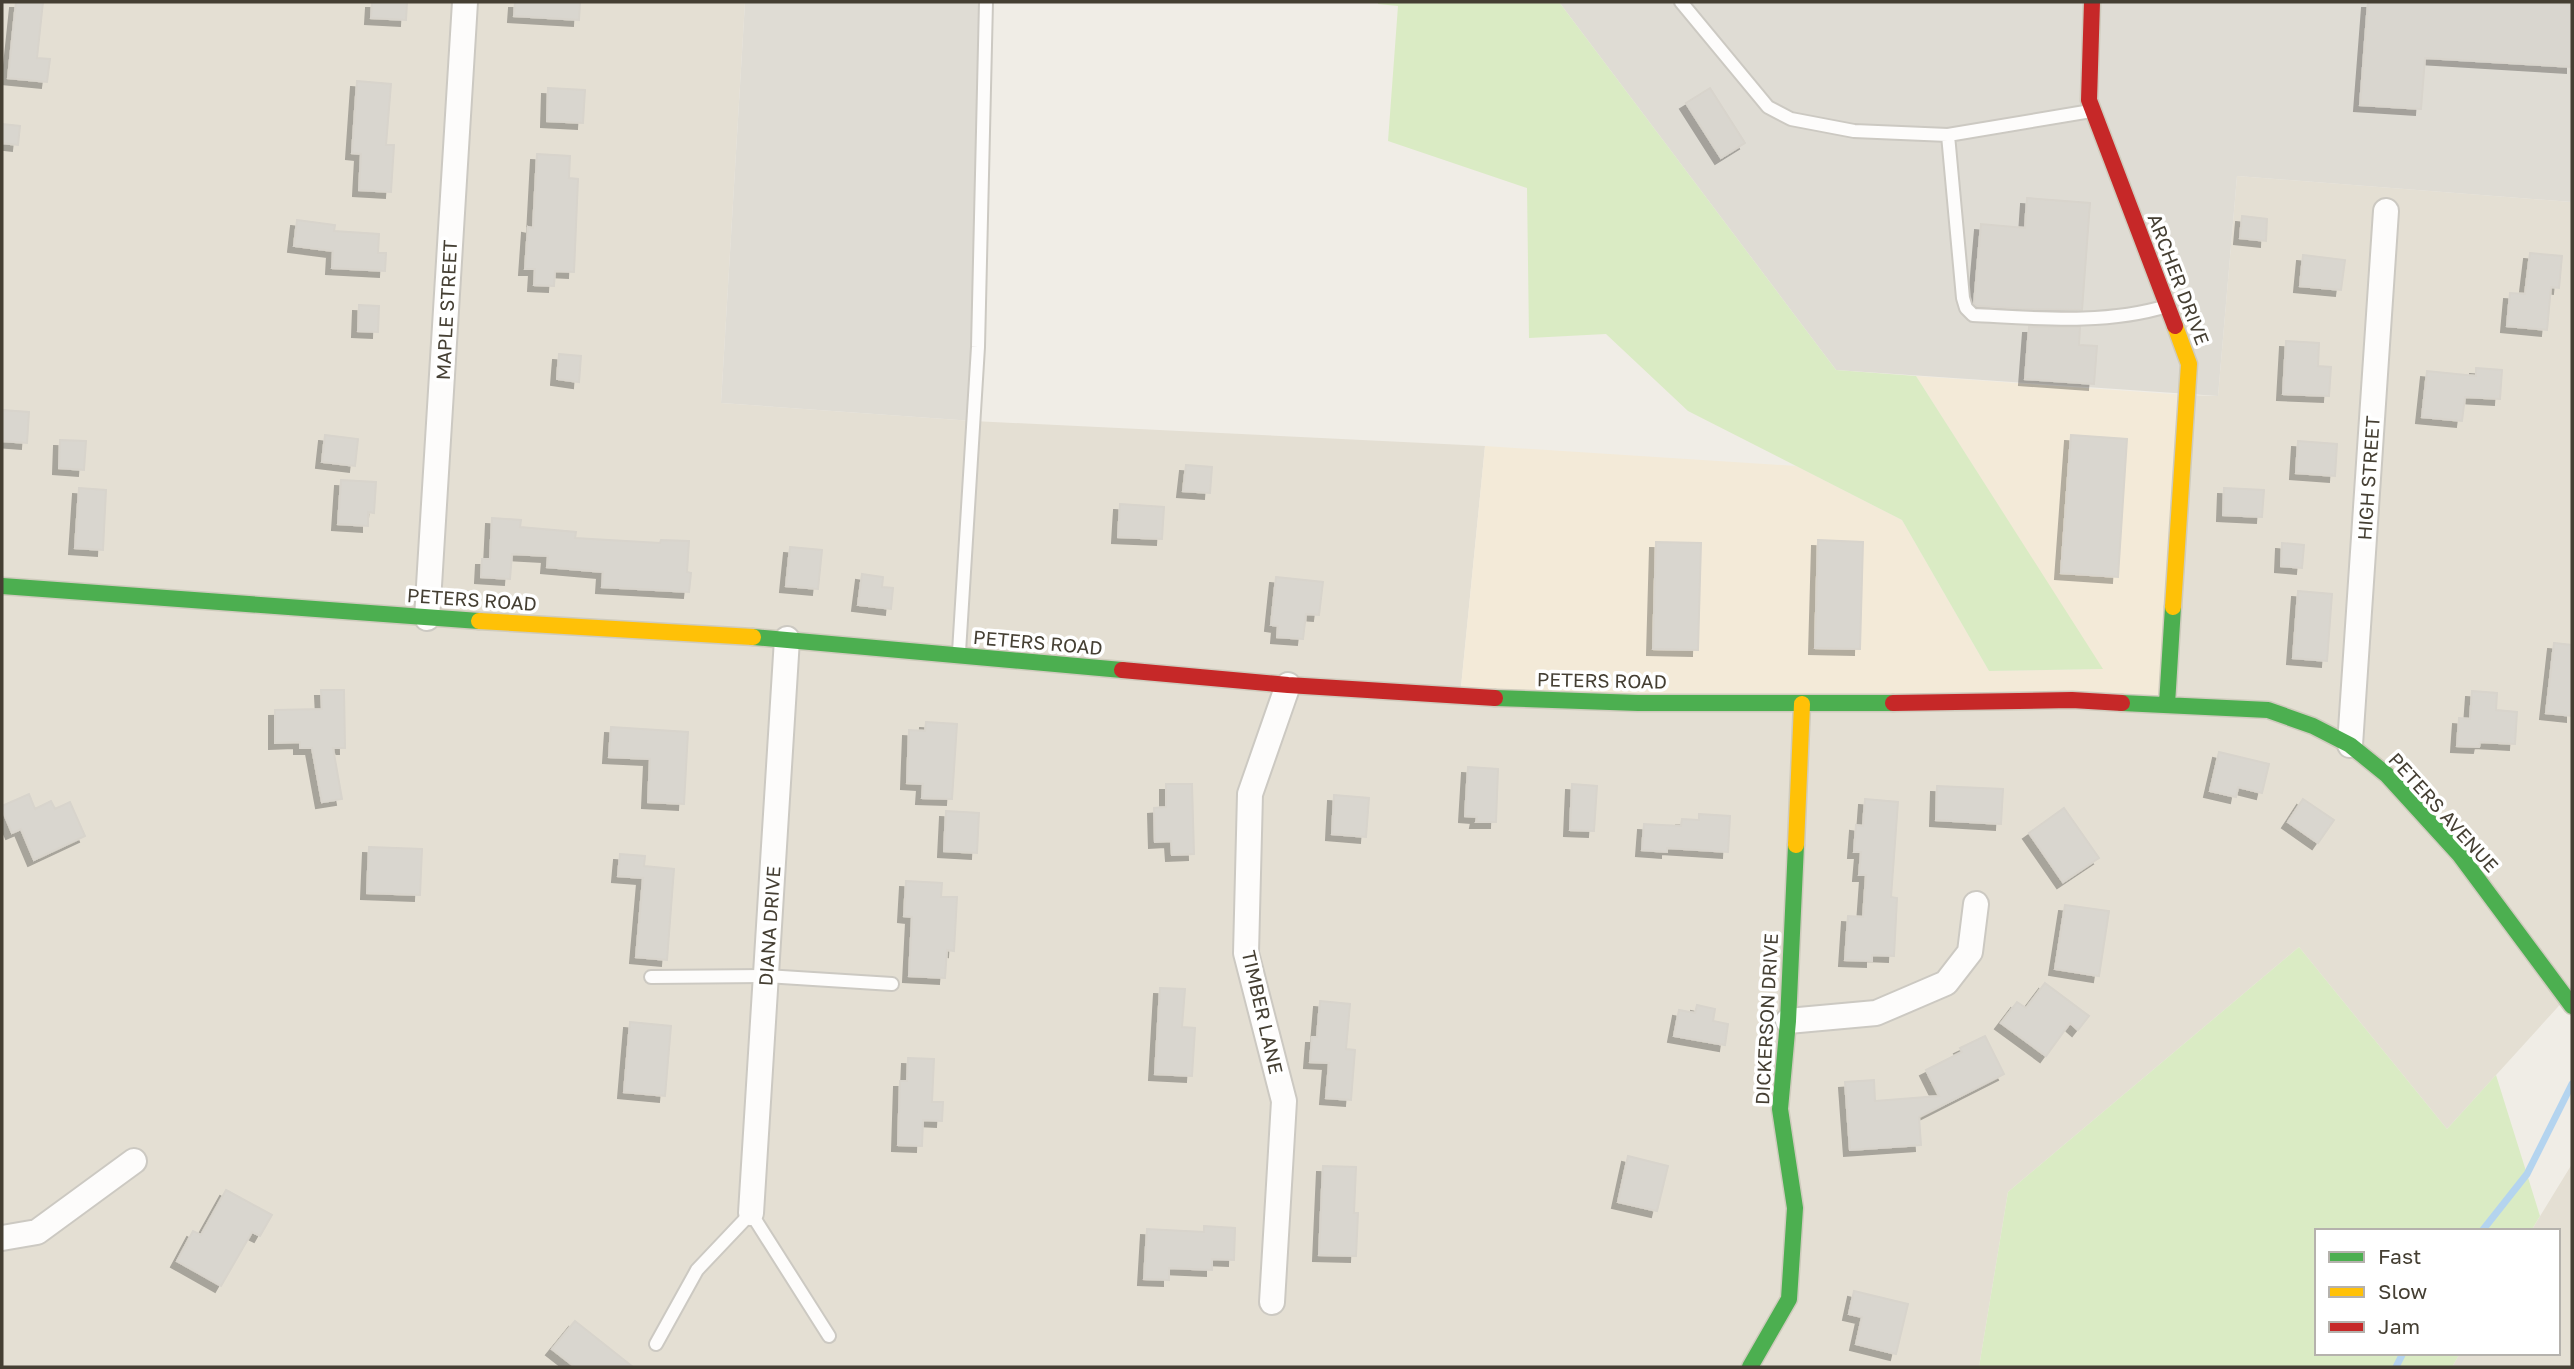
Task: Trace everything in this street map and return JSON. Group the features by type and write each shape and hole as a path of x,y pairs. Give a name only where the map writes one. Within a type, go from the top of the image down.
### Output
{"street":[{"name":"MAPLE STREET","path":"427,618 464,2"},
{"name":"ARCHER DRIVE","path":"2092,2 2089,100 2189,364 2167,704"},
{"name":"HIGH STREET","path":"2350,745 2386,211"},
{"name":"PETERS ROAD","path":"2,586 427,618 787,639 1288,685 1473,698 1802,704 2072,700"},
{"name":"DIANA DRIVE","path":"751,1213 787,639"},
{"name":"TIMBER LANE","path":"1272,1302 1284,1101 1247,953 1250,794 1288,685"},
{"name":"PETERS AVENUE","path":"2072,700 2268,710 2313,726 2350,745 2387,775 2459,853 2569,1002"},
{"name":"DICKERSON DRIVE","path":"1750,1367 1788,1299 1795,1208 1780,1108 1788,1021 1802,704"},
{"path":"1788,1021 1876,1013 1946,983 1970,952 1976,904"},
{"path":"2,1238 37,1232 134,1161"}],"lane":[{"path":"959,656 978,347 986,2"},
{"path":"1683,2 1768,107 1791,120 1854,131 1948,135 2093,111"},
{"path":"1948,135 1963,298 1966,308 1973,315 2046,319 2137,315 2167,306"},
{"path":"651,977 766,976 892,984"},
{"path":"656,1344 697,1270 751,1213 829,1336"}],"shaded area":[{"path":"2,2 745,2 721,403 973,421 1485,446 1460,697 2166,704 2187,395 2218,396 2237,176 2572,202 2572,987 2566,998 2447,1129 2299,947 2008,1192 1979,1367 2,1367"},
{"path":"745,2 986,2 973,421 721,403"},
{"path":"1559,2 2572,2 2572,202 2237,176 2218,396 1836,370"},
{"path":"1916,376 2187,395 2167,704 1460,697 1485,446 1796,466 1902,520 1989,671 2102,669"},
{"path":"2572,1164 2572,1367 2452,1367 2459,1355 2560,1355 2560,1229 2532,1229"}],"green space":[{"path":"1378,2 1559,2 1836,370 1916,376 2103,669 1989,671 1902,520 1688,411 1606,334 1529,338 1527,188 1388,141 1398,6"},
{"path":"2299,947 2447,1129 2496,1075 2540,1216 2532,1229 2315,1229 2315,1355 2459,1355 2452,1367 1979,1367 2008,1192"}],"building":[{"path":"16,2 43,2 37,58 50,59 47,82 8,78"},
{"path":"372,2 407,2 406,20 371,18"},
{"path":"515,2 580,2 579,20 514,16"},
{"path":"2368,2 2572,2 2572,67 2425,58 2421,109 2360,105"},
{"path":"357,81 391,84 386,145 394,145 391,192 359,190 361,154 352,153"},
{"path":"548,88 585,90 583,123 547,121"},
{"path":"1710,88 1745,143 1721,158 1686,103"},
{"path":"2,124 20,126 18,145 2,143"},
{"path":"537,154 570,156 569,178 578,179 574,272 555,271 554,286 534,285 535,269 525,269 528,227 533,228"},
{"path":"2027,198 2090,203 2082,310 2022,309 1974,304 1981,224 2025,228"},
{"path":"2242,216 2267,219 2266,241 2240,238"},
{"path":"297,220 335,225 334,231 379,234 378,253 386,253 385,271 332,268 333,251 294,246"},
{"path":"2530,253 2562,256 2559,288 2551,287 2547,330 2507,326 2510,293 2525,294"},
{"path":"2303,255 2345,260 2341,290 2300,286"},
{"path":"359,305 379,306 378,332 358,331"},
{"path":"2029,327 2080,327 2079,345 2097,346 2094,384 2025,379"},
{"path":"2286,341 2319,343 2318,366 2331,367 2329,396 2283,394"},
{"path":"559,354 581,356 579,382 557,379"},
{"path":"2476,368 2502,370 2500,399 2465,397 2462,421 2422,417 2427,371 2476,376"},
{"path":"2,410 29,412 27,443 2,441"},
{"path":"325,435 358,439 355,466 322,462"},
{"path":"2071,435 2127,439 2118,577 2061,573"},
{"path":"60,440 86,441 84,470 59,468"},
{"path":"2298,441 2337,444 2335,476 2296,473"},
{"path":"1186,465 1212,467 1210,493 1183,491"},
{"path":"341,480 376,482 374,513 368,512 368,526 338,524"},
{"path":"79,488 106,490 103,550 75,548"},
{"path":"2224,488 2264,490 2262,517 2223,515"},
{"path":"1120,504 1164,507 1162,539 1118,537"},
{"path":"492,518 521,520 520,527 576,532 575,538 660,543 661,540 689,541 689,592 602,587 603,572 547,567 548,556 512,554 510,579 481,577 482,559 490,559"},
{"path":"1818,540 1863,542 1860,649 1815,648"},
{"path":"1656,542 1701,543 1698,650 1653,649"},
{"path":"2282,543 2304,545 2302,568 2281,566"},
{"path":"790,547 822,550 818,589 786,586"},
{"path":"862,574 883,577 882,587 893,588 891,609 858,605"},
{"path":"1276,577 1323,582 1319,615 1306,614 1303,639 1277,637 1278,626 1271,625"},
{"path":"2298,591 2332,594 2327,661 2293,658"},
{"path":"2554,643 2572,645 2572,716 2546,713"},
{"path":"321,690 344,690 345,748 333,748 342,799 322,802 312,748 300,748 300,742 275,743 275,710 322,709"},
{"path":"2472,691 2497,693 2496,710 2517,712 2515,744 2480,742 2479,747 2457,746 2459,718 2470,719"},
{"path":"926,722 957,724 952,799 922,798 923,784 907,783 909,730 925,731"},
{"path":"611,727 688,732 684,804 648,802 650,759 609,757"},
{"path":"2219,752 2269,764 2262,793 2238,787 2236,797 2210,791"},
{"path":"1468,767 1498,769 1496,822 1476,822 1477,817 1465,816"},
{"path":"1166,784 1192,784 1194,854 1172,855 1171,841 1155,842 1154,808 1166,807"},
{"path":"1572,784 1597,786 1594,831 1570,830"},
{"path":"1937,786 2003,789 2001,824 1936,820"},
{"path":"29,794 35,809 51,801 55,809 70,802 85,836 34,860 21,829 12,833 2,809 2,806"},
{"path":"1334,795 1369,798 1366,837 1332,834"},
{"path":"1865,799 1898,802 1891,897 1897,898 1894,956 1872,955 1872,961 1845,960 1848,916 1863,917 1866,875 1859,875 1861,852 1854,852 1856,825 1863,826"},
{"path":"2303,799 2334,820 2318,843 2288,822"},
{"path":"2064,808 2099,858 2063,882 2029,833"},
{"path":"946,811 979,813 977,853 944,851"},
{"path":"1699,814 1730,816 1728,852 1667,848 1667,852 1642,850 1644,824 1681,826 1682,819 1699,820"},
{"path":"369,847 422,849 420,895 367,893"},
{"path":"620,854 645,856 644,866 674,869 667,960 636,957 643,878 618,876"},
{"path":"906,881 942,883 941,897 957,897 954,951 947,950 945,978 909,976 912,917 904,916"},
{"path":"2065,905 2109,911 2099,976 2055,969"},
{"path":"2045,983 2089,1016 2078,1030 2070,1023 2046,1056 2001,1023 2017,1002 2026,1008"},
{"path":"1160,988 1185,989 1182,1027 1195,1028 1192,1076 1155,1074"},
{"path":"1320,1001 1350,1004 1346,1049 1355,1050 1351,1100 1326,1098 1329,1063 1310,1062 1312,1037 1317,1037"},
{"path":"1697,1005 1715,1009 1713,1021 1728,1024 1725,1045 1674,1036 1679,1010 1695,1013"},
{"path":"630,1022 671,1026 665,1096 624,1092"},
{"path":"1985,1036 2004,1074 1919,1117 1921,1145 1850,1150 1845,1082 1874,1080 1875,1101 1939,1096 1926,1070 1962,1052 1960,1048"},
{"path":"908,1058 934,1059 932,1102 943,1102 942,1121 923,1120 922,1146 898,1145 900,1081 907,1081"},
{"path":"1628,1156 1668,1166 1657,1211 1618,1202"},
{"path":"1323,1166 1356,1167 1356,1256 1319,1255"},
{"path":"226,1190 272,1215 260,1236 252,1232 221,1286 177,1261 193,1231 201,1235"},
{"path":"1204,1226 1235,1228 1234,1260 1212,1259 1212,1270 1169,1268 1169,1280 1144,1279 1147,1229 1204,1232"},
{"path":"1854,1291 1908,1304 1896,1354 1856,1344 1862,1317 1849,1314"},
{"path":"575,1321 633,1367 575,1367 552,1349"}],"waterway":[{"path":"2484,1229 2527,1174 2572,1084"},
{"path":"2396,1367 2402,1355"}],"traffic: fast":[{"path":"2,586 479,621"},
{"path":"2167,704 2173,607"},
{"path":"753,637 1122,670"},
{"path":"1495,698 1638,703 1893,703"},
{"path":"2122,703 2268,710 2313,726 2350,745 2387,775 2459,854 2572,1006"},
{"path":"1750,1367 1789,1299 1795,1208 1780,1109 1788,1021 1796,845"}],"traffic: slow":[{"path":"2173,607 2189,364 2175,326"},
{"path":"479,621 753,637"},
{"path":"1796,845 1802,704"}],"traffic: jam":[{"path":"2092,2 2089,100 2175,326"},
{"path":"1122,670 1288,685 1495,698"},
{"path":"1893,703 2072,700 2122,703"}]}
